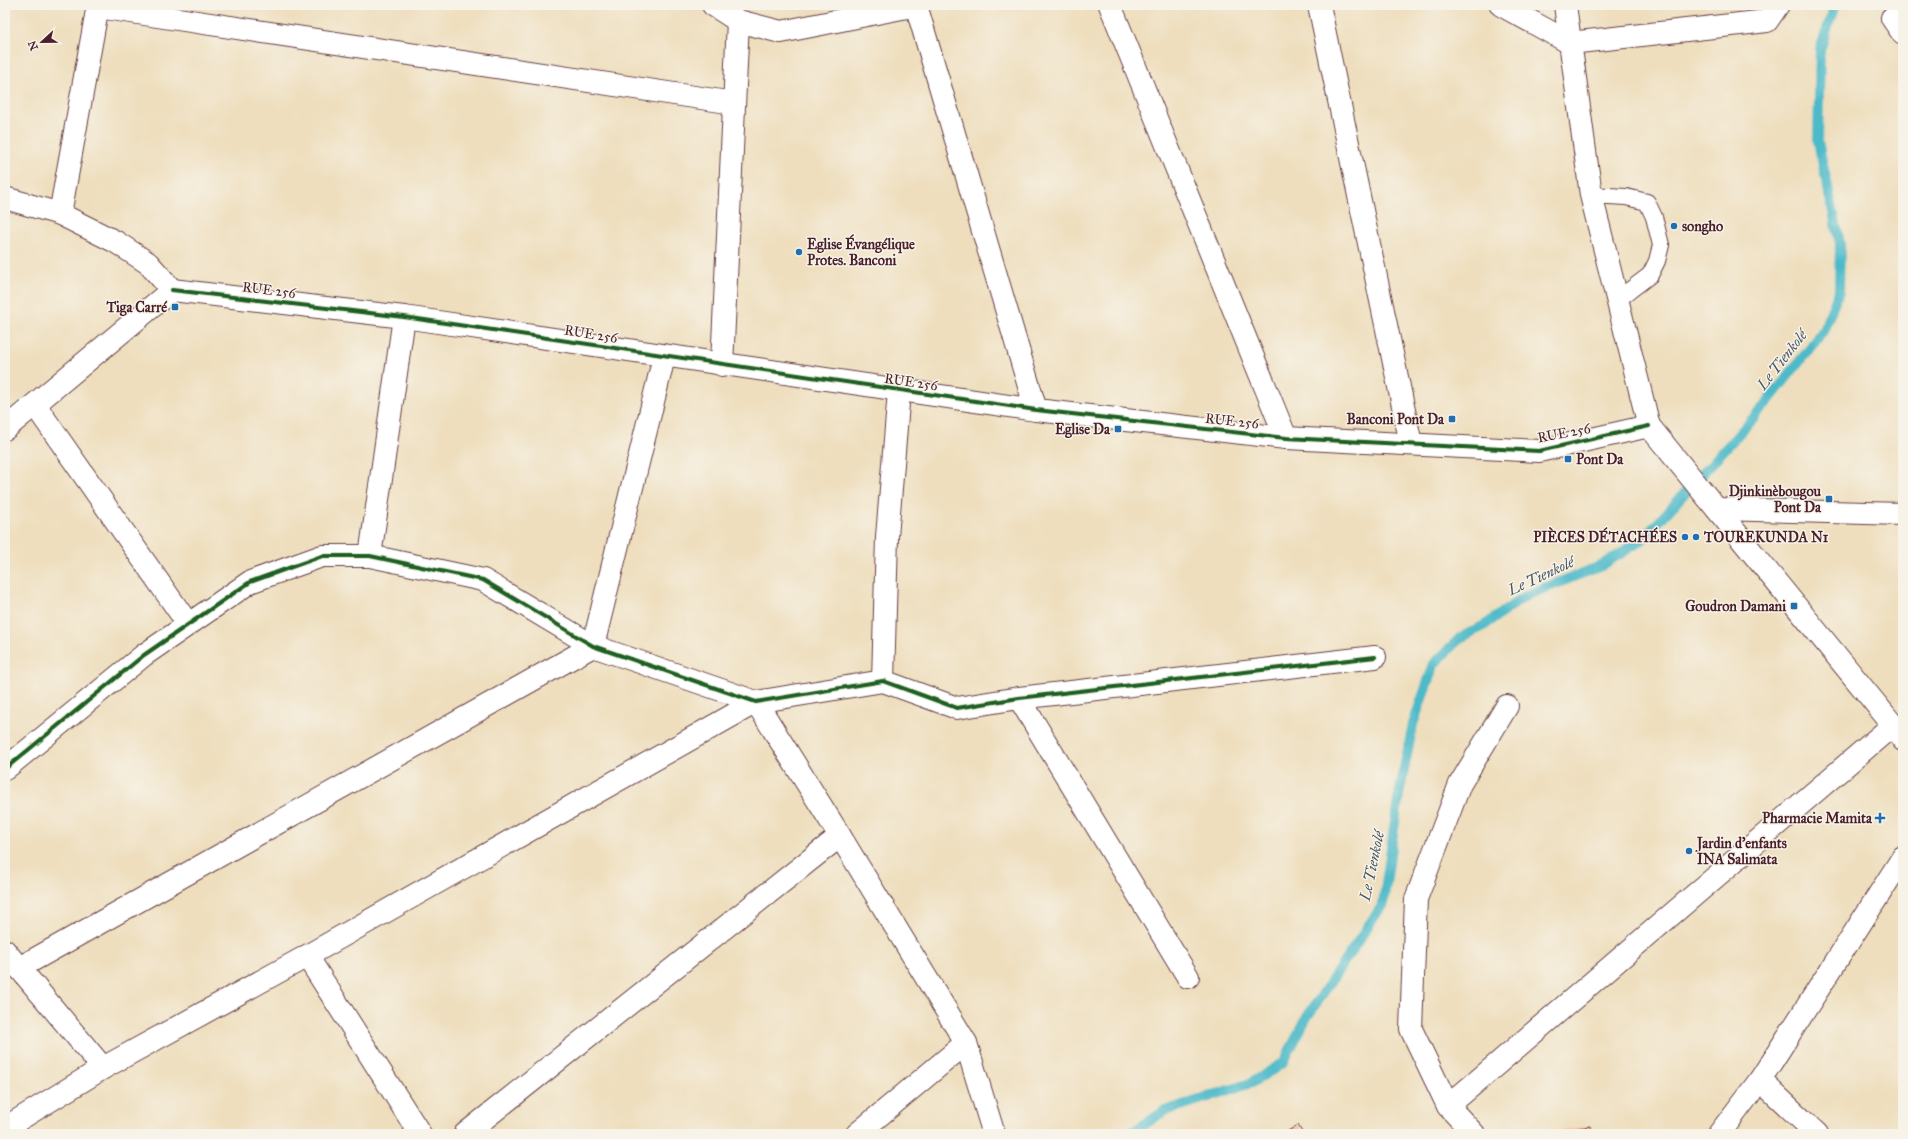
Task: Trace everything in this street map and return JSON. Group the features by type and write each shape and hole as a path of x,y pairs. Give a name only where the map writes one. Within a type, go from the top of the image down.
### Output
{"street":[{"path":"713,5 738,20 781,32 916,5 1036,410"},
{"path":"1110,5 1286,438"},
{"path":"1319,5 1411,444"},
{"path":"1501,5 1570,43 1767,21 1778,5"},
{"path":"1448,1106 1898,732 1649,426 1591,194 1565,5"},
{"path":"60,214 98,6 734,103"},
{"path":"722,365 738,20"},
{"path":"5,198 60,214 116,242 148,263 172,290 5,429"},
{"name":"RUE 256","path":"172,290 404,317 664,357 1036,410 1286,438 1538,451 1649,426"},
{"path":"370,556 404,317"},
{"path":"20,968 593,646 664,357"},
{"path":"883,681 887,537 900,391"},
{"path":"34,405 188,624"},
{"path":"1717,509 1903,514"},
{"path":"5,769 144,655 250,582 322,556 370,556 483,580 593,646 756,702 840,836 966,1043 992,1128 991,1134"},
{"path":"5,1128 103,1068 307,956 756,702 883,681 957,708 1020,698 1375,657"},
{"path":"1020,698 1188,976"},
{"path":"1474,1134 1448,1106 1411,1029 1416,899 1460,784 1507,706"},
{"path":"465,1134 840,836"},
{"path":"1719,1134 1760,1080 1903,857"},
{"path":"5,951 103,1068"},
{"path":"307,956 420,1134"},
{"path":"857,1134 966,1043"},
{"path":"1760,1080 1817,1134"}],"lane":[{"path":"1591,194 1626,197 1647,202 1654,217 1661,245 1650,276 1617,300"}],"building":[{"path":"1298,1125 1303,1134 1283,1134"},
{"path":"1590,1126 1592,1134 1555,1134 1555,1133"}],"waterway":[{"name":"Le Tienkolé","path":"1129,1134 1165,1111 1251,1083 1283,1063 1307,1017 1383,904 1398,800 1413,724 1434,664 1460,638 1485,625 1527,595 1601,566 1642,540 1766,404 1822,333 1839,292 1840,243 1818,142 1820,50 1835,5"}],"cycle path":[{"path":"172,290 404,317 1036,410 1286,438 1539,451 1649,426"},
{"path":"5,769 144,655 250,582 322,556 370,556 483,580 593,646 756,702 883,681 957,708 1019,698 1375,657"}],"place":[{"name":"songho","path":"1674,226"},
{"name":"Eglise Évangélique Protes. Banconi","path":"799,252"},
{"name":"Tiga Carré","path":"175,307"},
{"name":"Banconi Pont Da","path":"1452,419"},
{"name":"Eglise Da","path":"1118,429"},
{"name":"Pont Da","path":"1568,459"},
{"name":"Djinkinèbougou Pont Da","path":"1829,499"},
{"name":"PIÈCES DÉTACHÉES","path":"1685,537"},
{"name":"TOUREKUNDA N1","path":"1696,537"},
{"name":"Goudron Damani","path":"1794,606"},
{"name":"Pharmacie Mamita","path":"1880,818"},
{"name":"Jardin d'enfants INA Salimata","path":"1689,851"}]}
